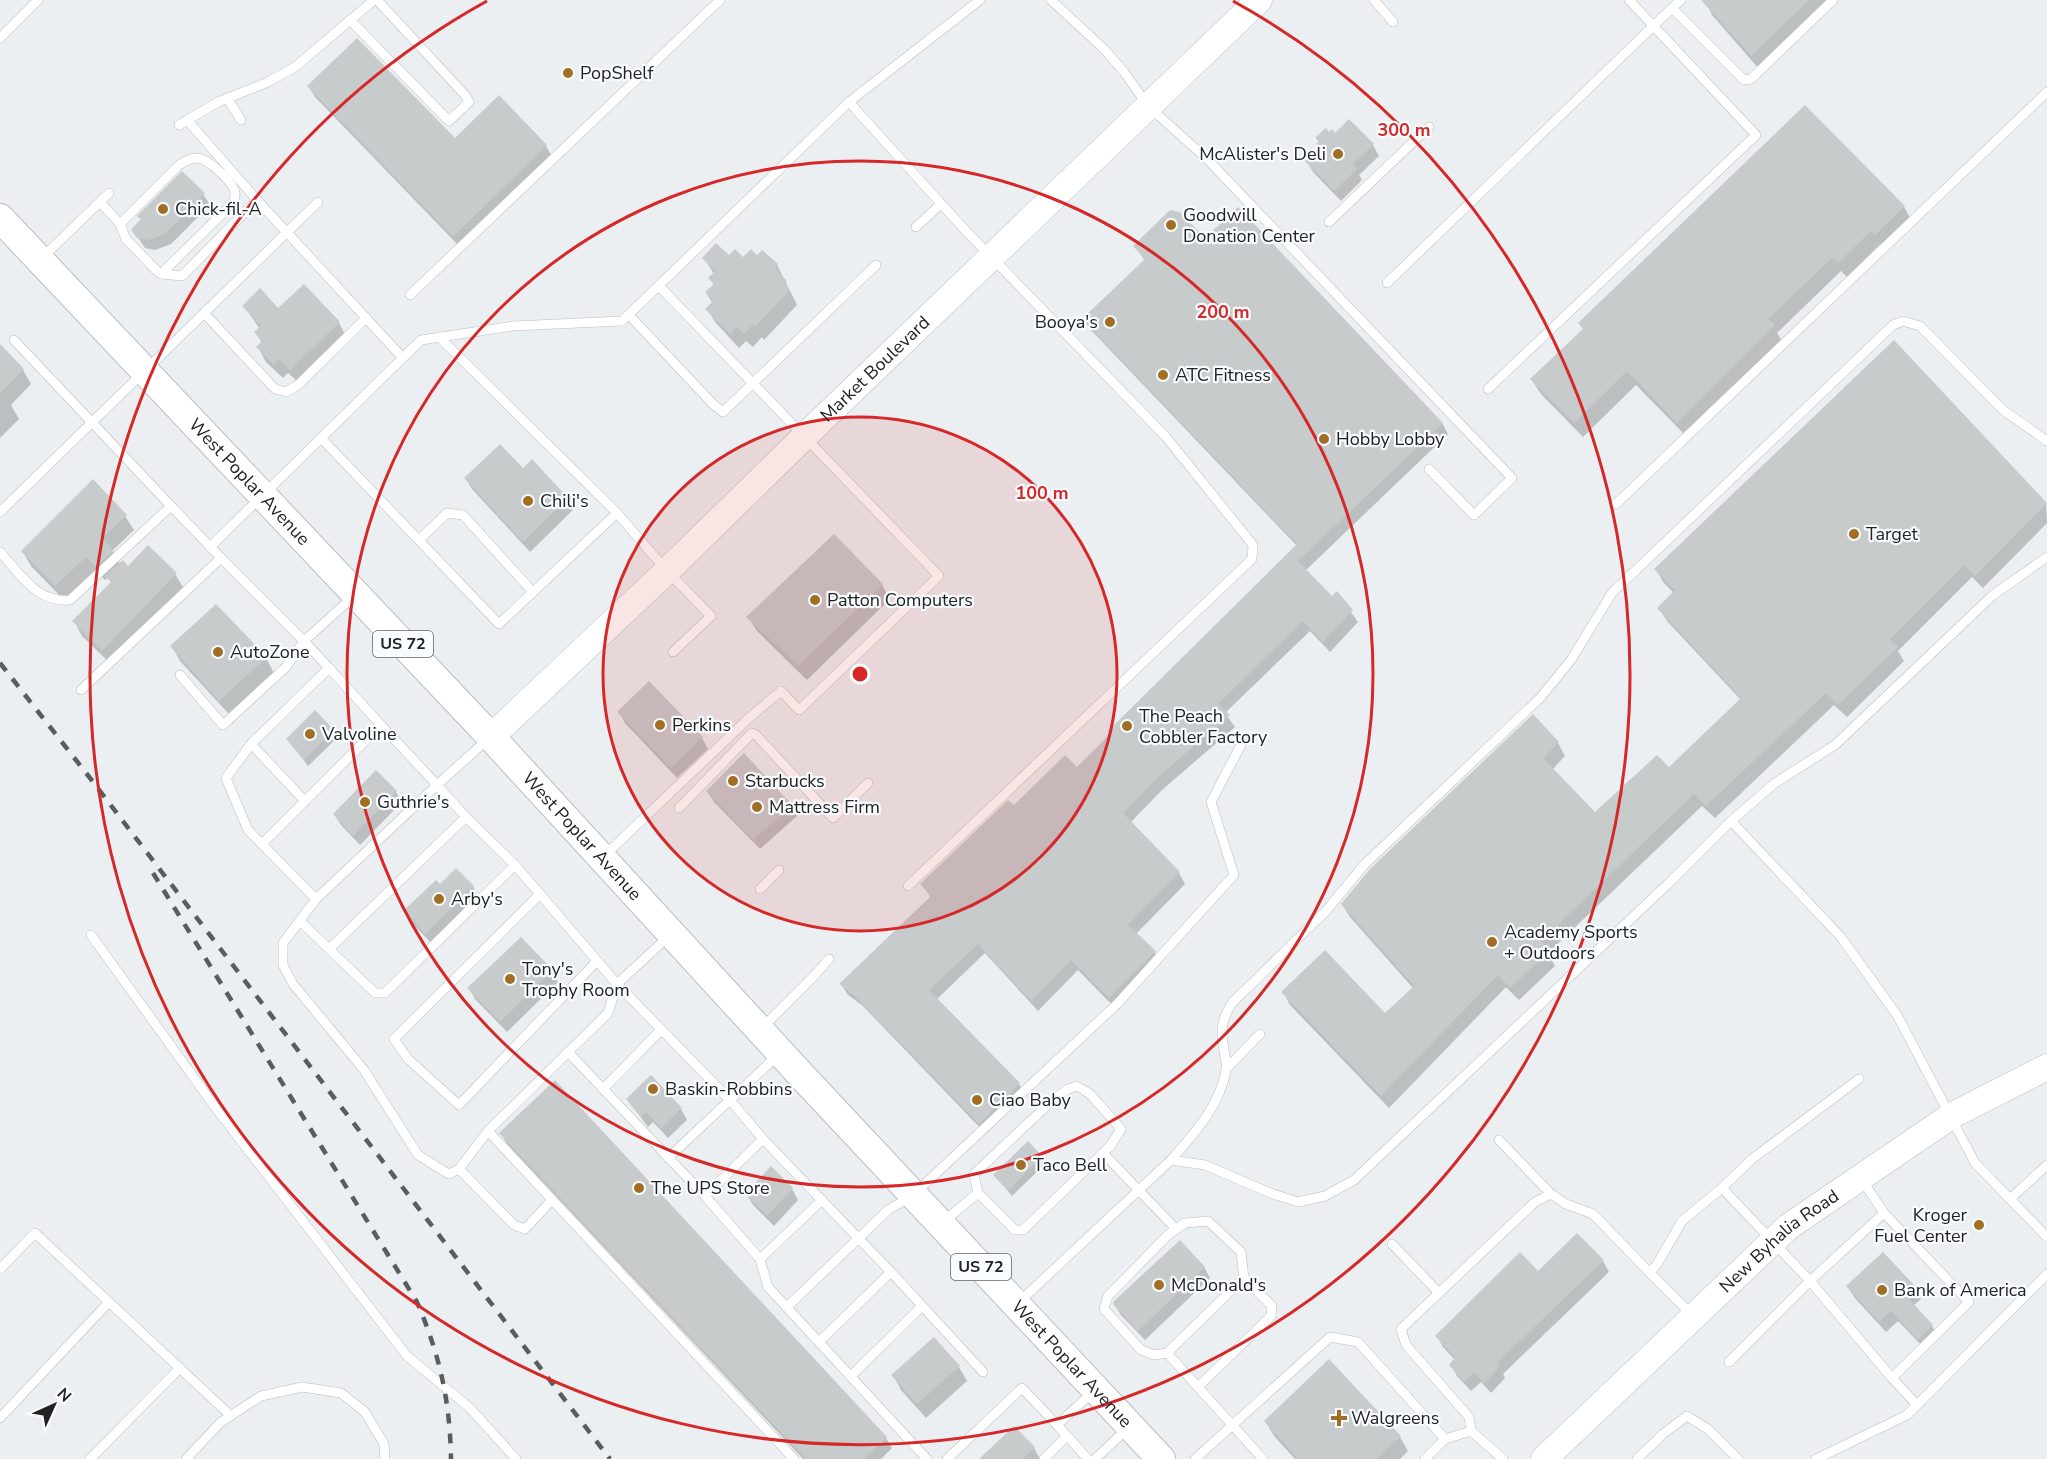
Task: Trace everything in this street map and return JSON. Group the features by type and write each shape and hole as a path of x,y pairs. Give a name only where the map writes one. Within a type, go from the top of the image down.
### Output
{"main road":[{"name":"West Poplar Avenue","path":"0,218 491,737 780,1053 1161,1459"}],"street":[{"name":"Market Boulevard","path":"491,737 667,571 1259,0"},
{"name":"New Byhalia Road","path":"1544,1459 1788,1227 1951,1116 2047,1067"}],"lane":[{"path":"0,38 38,0"},
{"path":"350,20 449,121 469,102 465,95 375,0 350,20 295,67 268,82 227,98 183,122 402,357"},
{"path":"410,295 720,0"},
{"path":"210,547 421,340 513,326 622,321 849,102 980,0"},
{"path":"1374,0 1393,22"},
{"path":"1488,389 1756,135 1629,0"},
{"path":"1387,283 1681,0"},
{"path":"1672,8 1744,80 1751,79 1833,0"},
{"path":"1056,1 1105,50 1148,106 1207,159 1512,478 1474,515 1429,469"},
{"path":"1616,504 2047,93"},
{"path":"227,98 241,120"},
{"path":"849,102 941,204 1166,437 1253,545 1252,559 908,886"},
{"path":"1329,222 1429,127"},
{"path":"120,224 179,165 187,160 195,158 207,160 232,186 235,194 233,203 161,274"},
{"path":"40,260 109,193"},
{"path":"100,202 120,224 126,239 161,274 182,276 257,200"},
{"path":"0,512 318,202"},
{"path":"916,227 941,204"},
{"path":"629,315 723,412 876,265"},
{"path":"602,858 750,717 781,691 799,710 939,576 659,286"},
{"path":"204,313 275,389 286,392 298,385 366,318"},
{"path":"1227,1068 1221,1034 1223,1016 1232,1004 1324,912 1365,864 1540,698 1571,660 1612,593 1893,325 1903,321 1920,326 2003,410 2047,441"},
{"path":"440,337 617,513 667,571 711,616 673,652"},
{"path":"14,340 210,547 304,641 465,817 515,865 617,984 730,1100 983,1372"},
{"path":"321,438 499,624 617,513"},
{"path":"0,552 37,592 58,601 70,600 171,506"},
{"path":"419,540 447,513 463,515 533,592"},
{"path":"1171,1160 1205,1165 1273,1194 1298,1202 1325,1196 1354,1180 1671,881 1731,821 1774,783 1835,745 1993,595 2047,557"},
{"path":"81,690 221,558"},
{"path":"180,675 223,725 286,667 304,641 356,594"},
{"path":"316,899 248,830 226,778 251,744 329,668"},
{"path":"262,844 381,725"},
{"path":"679,808 752,733 833,818 868,783"},
{"path":"491,737 316,899 284,943 283,965 293,984 364,1070 418,1155 449,1174 459,1169 488,1131 608,1013 617,984 671,934"},
{"path":"787,1306 888,1210 913,1196 1117,1004 1234,875 1211,802 1243,741"},
{"path":"251,744 305,801"},
{"path":"329,949 465,817"},
{"path":"1731,821 1840,936 1897,1015 1975,1162 2047,1237"},
{"path":"300,921 375,993 385,993 515,865"},
{"path":"760,889 779,870"},
{"path":"540,894 394,1039 408,1059 459,1105 597,961"},
{"path":"91,935 218,1111 407,1356 470,1408 516,1459"},
{"path":"759,1030 829,959"},
{"path":"603,1089 661,1030"},
{"path":"1016,1305 1171,1160 1202,1125 1217,1097 1227,1068 1260,1034"},
{"path":"568,1052 705,1196 760,1259 768,1287 927,1459"},
{"path":"668,1158 780,1053"},
{"path":"1649,1272 1656,1266 1682,1221 1722,1188 1752,1159 1859,1079"},
{"path":"1077,1086 1090,1094 1121,1129 1103,1153 1023,1230 1015,1230 978,1192 974,1174 1055,1098 1077,1086"},
{"path":"488,1131 794,1459"},
{"path":"705,1196 763,1138"},
{"path":"1499,1140 1551,1194 1566,1204 1593,1214 1694,1317"},
{"path":"1103,1153 1176,1229"},
{"path":"2010,1199 2047,1165"},
{"path":"459,1169 514,1225 525,1229 552,1200"},
{"path":"1861,1178 1884,1213 1969,1302 1892,1378"},
{"path":"1722,1188 1810,1281 1917,1405"},
{"path":"940,1224 978,1192"},
{"path":"1503,1459 1471,1431 1469,1417 1406,1345 1401,1329 1535,1202 1551,1194"},
{"path":"760,1259 822,1200"},
{"path":"1729,1362 1810,1281 1884,1213"},
{"path":"1199,1386 1272,1316 1272,1306 1244,1278 1241,1252 1208,1221 1185,1223 1169,1234 1108,1296 1104,1309 1141,1350 1154,1355 1167,1353 1244,1278"},
{"path":"0,1269 35,1233 231,1416"},
{"path":"1392,1244 1439,1293"},
{"path":"820,1341 891,1272"},
{"path":"1816,1459 1907,1415 2047,1274"},
{"path":"0,1418 109,1302"},
{"path":"851,1376 922,1306"},
{"path":"1195,1459 1330,1337 1358,1342 1444,1439"},
{"path":"1167,1353 1263,1459"},
{"path":"90,1459 180,1368"},
{"path":"186,1459 221,1422 261,1396 302,1387 340,1393 365,1412 384,1444 385,1459"},
{"path":"947,1459 1022,1388 1088,1459"},
{"path":"1057,1425 1095,1390"},
{"path":"1637,1459 1663,1434 1688,1416 1709,1430 1738,1459"},
{"path":"1095,1459 1130,1426"},
{"path":"1425,1459 1444,1439 1471,1431"},
{"path":"1044,1459 1067,1436"}],"building":[{"path":"1701,0 1809,0 1751,56"},
{"path":"357,38 455,138 499,95 547,145 453,237 307,86"},
{"path":"1805,105 1905,206 1875,235 1871,231 1838,263 1832,258 1768,319 1775,325 1677,423 1627,371 1574,423 1530,379 1583,329 1578,323"},
{"name":"McAlister's Deli","path":"1349,119 1374,144 1353,164 1357,169 1334,191 1305,161 1320,147 1316,144 1319,141 1315,138 1320,133 1326,128 1329,132 1332,129 1335,133"},
{"path":"182,171 205,193 165,234 149,240 137,238 131,230 141,219 137,216"},
{"path":"1238,207 1443,423 1298,561 1332,596 1337,591 1353,610 1323,642 1303,621 1218,704 1230,715 1156,779 1123,813 1180,872 1128,925 1156,951 1109,998 1071,960 1031,1001 978,944 929,990 1020,1083 979,1124 854,995 839,984 931,896 920,884 924,880 1008,800 1014,805 1065,755 1077,767 1110,734 1108,731 1297,544 1082,319 1145,259 1133,246 1170,210 1180,212 1205,238"},
{"path":"716,243 729,255 735,249 743,257 751,249 757,255 762,250 778,264 775,268 787,281 784,283 790,290 755,327 753,324 744,334 737,327 730,334 705,309 713,301 705,292 714,284 708,278 715,271 702,258"},
{"path":"304,284 340,322 290,370 279,359 274,365 256,347 262,341 254,332 261,326 242,306 260,288 278,308"},
{"path":"1894,340 2047,503 1975,576 1964,565 1890,639 1898,647 1838,705 1826,693 1706,806 1694,794 1541,941 1549,952 1510,988 1498,975 1381,1096 1281,992 1325,950 1385,1013 1414,986 1341,904 1370,869 1533,714 1559,742 1543,758 1595,812 1657,755 1669,767 1741,698 1657,608 1675,590 1654,569"},
{"path":"0,344 24,369 0,393"},
{"name":"Chili's","path":"500,444 523,468 532,459 568,498 523,542 464,478"},
{"path":"93,479 127,515 102,538 114,550 96,567 86,557 55,586 21,551"},
{"name":"Patton Computers","path":"834,534 883,584 798,666 746,617"},
{"path":"148,545 177,573 102,651 72,621 111,582 105,576 123,560 128,566"},
{"name":"AutoZone","path":"216,604 267,657 219,701 170,646"},
{"name":"Perkins","path":"649,681 703,737 671,768 617,712"},
{"name":"Valvoline","path":"315,710 334,730 304,760 286,739"},
{"name":"Mattress Firm","path":"744,753 792,805 753,840 706,791"},
{"name":"Guthrie's","path":"376,770 397,791 353,836 333,814"},
{"name":"Arby's","path":"456,868 474,886 425,934 403,911 436,880 440,884"},
{"name":"Tony's Trophy Room","path":"521,937 553,970 500,1022 467,988"},
{"path":"651,1075 682,1108 661,1128 646,1112 641,1117 626,1099"},
{"path":"555,1080 887,1437 864,1459 806,1459 499,1133"},
{"path":"1028,1141 1042,1156 1008,1191 993,1175"},
{"path":"771,1166 793,1188 767,1216 745,1194"},
{"path":"1577,1233 1604,1260 1497,1363 1500,1366 1484,1384 1474,1372 1464,1382 1449,1365 1455,1357 1435,1336 1520,1252 1538,1271"},
{"name":"McDonald's","path":"1180,1240 1205,1267 1138,1331 1113,1302"},
{"path":"1883,1252 1916,1287 1906,1296 1933,1325 1918,1340 1891,1311 1879,1322 1846,1286"},
{"path":"934,1337 960,1366 917,1404 891,1375"},
{"name":"Walgreens","path":"1329,1359 1401,1436 1377,1459 1298,1459 1264,1421"},
{"path":"1014,1426 1035,1447 1023,1459 979,1459"}],"railway":[{"path":"0,663 610,1459"},
{"path":"153,873 417,1302 438,1360 446,1398 451,1459"}],"place":[{"name":"PopShelf","path":"568,73"},
{"name":"McAlister's Deli","path":"1338,154"},
{"name":"Chick-fil-A","path":"163,209"},
{"name":"Goodwill Donation Center","path":"1171,225"},
{"name":"Booya's","path":"1110,322"},
{"name":"ATC Fitness","path":"1163,375"},
{"name":"Hobby Lobby","path":"1324,439"},
{"name":"Chili's","path":"528,501"},
{"name":"Target","path":"1854,534"},
{"name":"Patton Computers","path":"815,600"},
{"name":"AutoZone","path":"218,652"},
{"name":"Perkins","path":"660,725"},
{"name":"The Peach Cobbler Factory","path":"1127,726"},
{"name":"Valvoline","path":"310,734"},
{"name":"Starbucks","path":"733,781"},
{"name":"Guthrie's","path":"365,802"},
{"name":"Mattress Firm","path":"757,807"},
{"name":"Arby's","path":"439,899"},
{"name":"Academy Sports + Outdoors","path":"1492,942"},
{"name":"Tony's Trophy Room","path":"510,979"},
{"name":"Baskin-Robbins","path":"653,1089"},
{"name":"Ciao Baby","path":"977,1100"},
{"name":"Taco Bell","path":"1021,1165"},
{"name":"The UPS Store","path":"639,1188"},
{"name":"Kroger Fuel Center","path":"1979,1225"},
{"name":"McDonald's","path":"1159,1285"},
{"name":"Bank of America","path":"1882,1290"},
{"name":"Walgreens","path":"1339,1418"}]}
